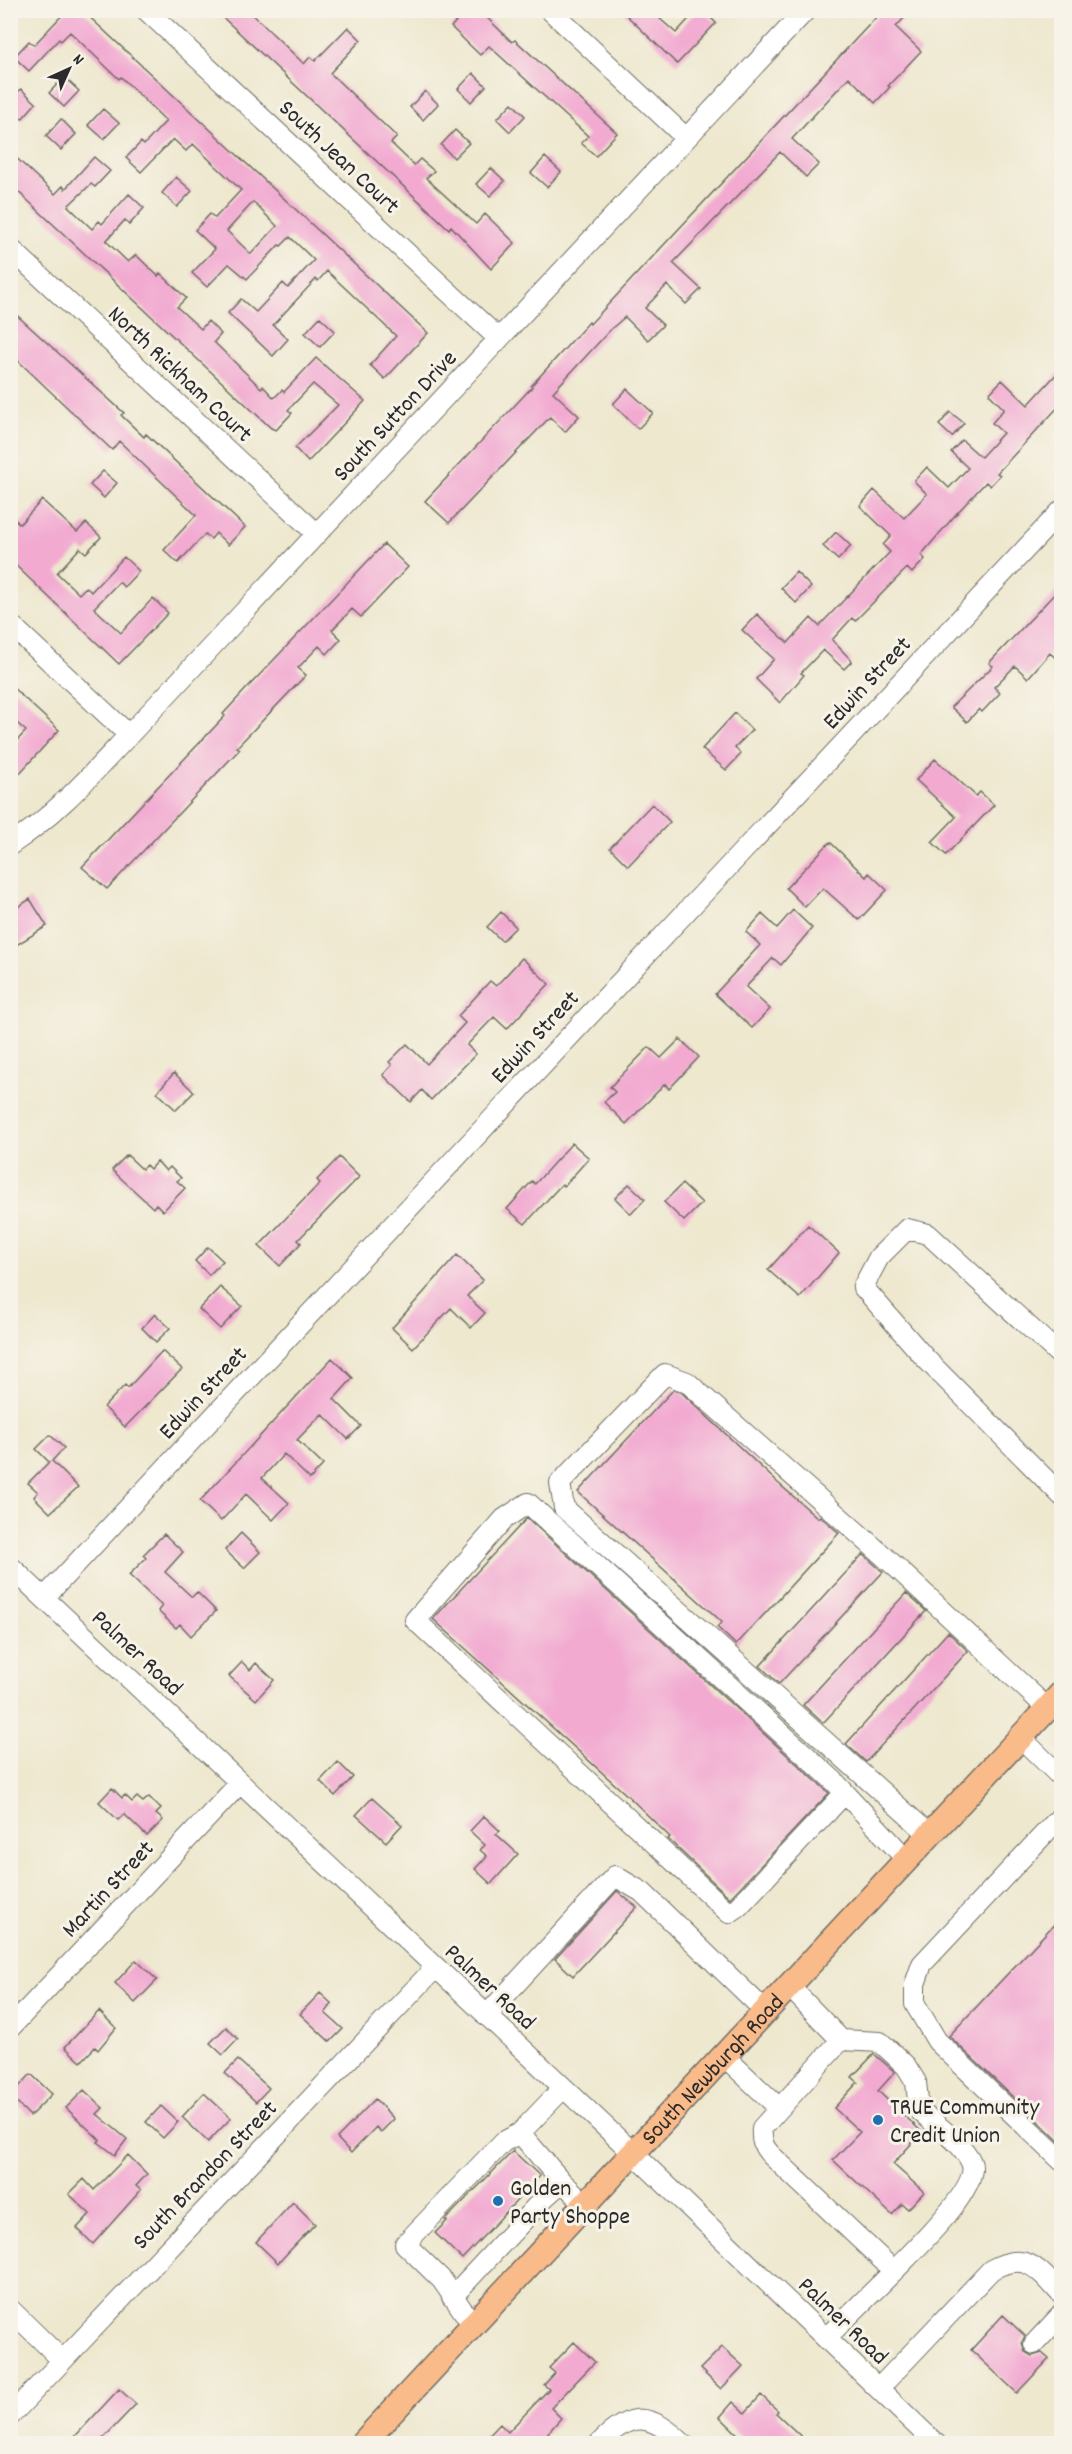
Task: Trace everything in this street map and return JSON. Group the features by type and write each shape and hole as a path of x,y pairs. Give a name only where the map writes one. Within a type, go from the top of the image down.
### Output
{"main road":[{"name":"South Newburgh Road","path":"362,2444 1054,1700"}],"street":[{"name":"South Jean Court","path":"146,10 499,339"},
{"path":"550,10 686,138"},
{"name":"South Sutton Drive","path":"10,844 37,827 62,805 129,735 806,10"},
{"name":"North Rickham Court","path":"10,248 317,534"},
{"name":"Edwin Street","path":"44,1598 1062,510"},
{"path":"10,624 129,735"},
{"path":"1062,1357 928,1234 907,1229 879,1257 863,1287 925,1358 1062,1496"},
{"path":"930,1835 564,1508 560,1482 665,1374 687,1382 896,1567 1054,1700"},
{"path":"845,1793 739,1906 729,1913 415,1620 504,1519 528,1503 845,1793 907,1860"},
{"name":"Palmer Road","path":"10,1566 632,2152 936,2444"},
{"path":"1020,1737 1062,1778"},
{"name":"Martin Street","path":"10,2028 240,1784"},
{"path":"1062,1815 922,1964 915,1984 915,2004 937,2041 1062,2161"},
{"path":"486,2016 615,1876 642,1892 765,2011"},
{"name":"South Brandon Street","path":"10,2416 435,1968"},
{"path":"789,1986 841,2040 880,2042 906,2066 916,2082 919,2110 960,2147 971,2163 973,2176 959,2201 894,2271 826,2338"},
{"path":"841,2040 762,2128 761,2140 764,2148 894,2271"},
{"path":"723,2055 779,2108"},
{"path":"472,2324 442,2280 405,2244 503,2142 520,2133 563,2088"},
{"path":"520,2133 562,2182 586,2204"},
{"path":"452,2297 545,2197 562,2182"},
{"path":"879,2388 991,2270 1006,2261 1019,2260 1034,2267 1062,2295"},
{"path":"10,2309 62,2360"},
{"path":"1034,2344 1062,2314"},
{"path":"599,2444 623,2423 639,2419 656,2422 683,2444"}],"building":[{"path":"67,10 82,10 428,333 385,379 370,365 396,336 327,271 318,281 316,279 273,325 288,339 273,356 228,313 241,299 256,312 283,283 288,288 314,260 290,237 281,246 279,245 247,279 229,264 207,287 192,273 215,249 195,230 210,214 215,218 241,190 193,144 186,151 173,139 141,172 126,158 141,142 144,145 166,121 70,32 61,41 59,39 29,71 14,57 29,41 34,45","holes":["253,202 277,226 251,254 227,231"]},
{"path":"215,10 248,10 304,64 310,57 315,61 348,27 361,40 330,73 397,137 391,143 414,165 420,159 434,171 426,178 476,224 485,214 515,243 491,269 451,226 449,229"},
{"path":"450,10 479,10 512,42 515,40 617,133 596,156 581,143 588,136 489,46 480,55 451,27 458,19"},
{"path":"621,10 650,10 676,33 697,10 703,10 716,23 677,64"},
{"path":"883,10 911,10 896,27 921,51 875,103 849,77 792,139 819,164 806,177 780,152 673,263 701,289 686,304 667,285 645,308 663,325 648,340 625,317 612,328 553,392 579,416 565,432 550,417 449,523 425,501 532,387 589,322 590,324"},
{"path":"473,73 486,86 471,102 458,89"},
{"path":"64,77 79,91 64,107 49,93"},
{"path":"21,89 36,103 22,119 10,109 10,100"},
{"path":"425,91 438,104 423,120 410,107"},
{"path":"512,103 525,116 510,132 497,119"},
{"path":"103,109 119,123 104,139 88,125"},
{"path":"61,119 76,134 61,150 46,136"},
{"path":"455,130 469,143 454,158 441,145"},
{"path":"10,152 55,194 63,186 65,189 94,157 110,171 95,187 91,184 68,206 92,229 99,221 102,224 129,194 144,208 129,225 125,220 106,241 128,262 136,255 158,276 160,273 186,298 177,307 201,329 208,321 221,334 214,342 274,398 282,390 284,392 316,358 365,401 308,462 295,448 338,405 313,384 288,410 292,413 276,430 271,428 10,184"},
{"path":"545,157 561,172 547,187 531,173"},
{"path":"491,168 505,181 490,196 476,184"},
{"path":"176,177 192,191 177,207 162,193"},
{"path":"10,309 124,413 121,415 144,437 146,434 245,527 228,545 216,533 211,539 205,534 178,563 164,550 196,515 119,441 112,450 11,354"},
{"path":"320,317 335,331 320,347 305,333"},
{"path":"1062,368 1062,403 997,473 1000,475 990,486 986,482 957,513 921,555 925,559 912,573 907,568 855,621 852,618 832,640 852,661 844,669 823,650 801,673 804,675 780,703 756,679 774,659 742,630 757,614 788,643 811,618 819,626 890,552 883,545 891,536 860,506 874,490 904,518 927,494 914,481 927,467 949,488 968,468 951,452 962,440 981,457 1003,433 992,423 1004,409 989,394 1002,380 1028,405"},
{"path":"627,389 653,413 638,429 613,404"},
{"path":"950,412 964,423 952,437 939,425"},
{"path":"103,471 117,483 104,498 90,485"},
{"path":"42,500 77,532 86,523 101,537 86,553 80,548 57,573 79,594 86,587 91,592 124,557 139,571 124,587 119,582 94,608 121,633 153,598 168,613 119,664 10,560 10,515 20,524"},
{"path":"836,532 851,546 838,560 823,546"},
{"path":"384,544 408,567 361,617 352,609 332,630 341,639 327,654 319,646 298,668 306,675 237,747 240,749 107,889 82,867"},
{"path":"796,572 811,587 796,603 781,588"},
{"path":"1062,586 1062,664 1050,653 1028,678 1015,666 994,687 1000,693 982,712 979,709 967,722 951,707 993,666 989,663"},
{"path":"10,685 59,730 18,775 10,768 10,748 26,731 10,717"},
{"path":"735,713 752,730 735,748 741,754 726,770 702,749"},
{"path":"935,759 976,796 980,792 994,805 946,855 932,842 956,817 916,780"},
{"path":"652,804 670,822 628,866 610,848"},
{"path":"830,842 866,877 869,873 887,890 859,920 823,888 805,907 786,888"},
{"path":"30,899 47,926 10,949 10,912"},
{"path":"793,910 812,928 781,965 773,958 746,987 770,1009 752,1028 715,994 760,945 746,932 762,914 777,928"},
{"path":"501,912 516,927 502,941 487,927"},
{"path":"522,958 549,984 507,1029 494,1017 467,1045 476,1054 431,1100 422,1090 411,1102 383,1075 392,1065 389,1062 407,1044 427,1064 465,1023 458,1016 490,981 496,986"},
{"path":"680,1039 699,1057 669,1089 665,1084 626,1124 604,1102 615,1092 610,1087 649,1047 661,1058"},
{"path":"174,1073 194,1092 176,1110 157,1092"},
{"path":"572,1143 589,1158 525,1224 507,1209 532,1181 535,1184"},
{"path":"127,1155 142,1169 146,1165 150,1169 157,1161 166,1171 170,1167 181,1178 177,1181 185,1188 163,1211 156,1204 153,1208 112,1170"},
{"path":"339,1157 359,1177 298,1240 301,1243 280,1266 259,1246 320,1183 317,1180"},
{"path":"629,1184 645,1199 631,1214 615,1198"},
{"path":"682,1184 702,1203 684,1221 664,1202"},
{"path":"808,1225 839,1253 800,1298 768,1270"},
{"path":"208,1247 223,1261 209,1275 195,1261"},
{"path":"457,1255 483,1280 467,1296 485,1313 471,1328 451,1308 413,1348 392,1328"},
{"path":"220,1287 242,1306 220,1329 199,1309"},
{"path":"155,1314 170,1328 156,1342 142,1328"},
{"path":"162,1351 182,1369 125,1427 104,1407 125,1385 128,1388"},
{"path":"332,1358 353,1378 334,1399 361,1426 348,1439 322,1414 297,1440 323,1465 310,1479 284,1454 262,1478 289,1503 273,1520 246,1494 221,1521 200,1501"},
{"path":"673,1390 681,1392 778,1483 839,1533 736,1645 717,1627 722,1622 578,1492"},
{"path":"50,1435 64,1448 52,1461 78,1487 50,1513 34,1497 38,1492 28,1483 49,1462 36,1449"},
{"path":"527,1518 829,1793 730,1898 668,1839 670,1837 630,1798 433,1619"},
{"path":"241,1533 260,1552 244,1568 225,1550"},
{"path":"164,1534 183,1552 165,1572 192,1597 197,1592 216,1611 191,1636 180,1624 176,1628 158,1611 162,1606 129,1575 146,1558 143,1555"},
{"path":"863,1554 883,1572 779,1684 760,1666"},
{"path":"906,1593 926,1611 823,1723 803,1705"},
{"path":"948,1632 968,1651 866,1762 846,1744"},
{"path":"242,1662 250,1670 256,1663 274,1680 256,1700 229,1676"},
{"path":"338,1762 353,1777 335,1796 320,1781"},
{"path":"112,1788 122,1798 125,1795 132,1802 137,1797 143,1802 149,1797 161,1809 156,1814 163,1820 147,1836 124,1814 118,1820 99,1802"},
{"path":"372,1798 402,1825 386,1842 356,1815"},
{"path":"484,1816 500,1831 496,1834 518,1854 491,1884 475,1869 487,1856 480,1850 485,1845 470,1831"},
{"path":"617,1891 637,1907 573,1976 555,1959"},
{"path":"1062,1916 1062,2144 949,2036"},
{"path":"136,1960 157,1980 135,2003 115,1983"},
{"path":"320,1993 332,2004 325,2013 343,2029 330,2042 300,2014"},
{"path":"99,2011 116,2028 98,2050 95,2047 81,2062 65,2047"},
{"path":"226,2027 238,2039 223,2055 210,2043"},
{"name":"TRUE Community Credit Union","path":"874,2054 895,2072 878,2091 922,2132 893,2164 924,2192 908,2209 902,2204 892,2215 833,2160 860,2132 834,2108 858,2082 852,2077"},
{"path":"238,2060 269,2088 256,2102 225,2073"},
{"path":"31,2074 52,2094 30,2116 10,2096"},
{"path":"84,2090 103,2108 97,2114 127,2139 115,2155 98,2142 100,2140 66,2108"},
{"path":"204,2093 231,2118 208,2142 182,2117"},
{"path":"375,2099 394,2119 381,2132 376,2127 351,2153 337,2138"},
{"path":"161,2106 178,2122 163,2138 146,2122"},
{"path":"513,2151 540,2176 462,2259 435,2233"},
{"path":"128,2155 147,2174 136,2186 141,2190 93,2244 77,2228 90,2214 69,2194 84,2179 94,2190"},
{"path":"293,2202 315,2224 278,2263 256,2242"},
{"path":"1003,2315 1025,2336 1022,2342 1025,2352 1032,2356 1042,2353 1049,2359 1017,2393 971,2350"},
{"path":"574,2342 595,2362 551,2408 561,2418 538,2444 481,2444 500,2424 508,2432 549,2389 544,2385 555,2373 549,2368"},
{"path":"722,2347 743,2366 721,2389 700,2369"},
{"path":"119,2389 136,2404 98,2444 68,2444"},
{"path":"761,2395 778,2411 776,2413 809,2444 748,2444 720,2417 733,2402 745,2413"}],"place":[{"name":"TRUE Community Credit Union","path":"878,2120"},
{"name":"Golden Party Shoppe","path":"498,2201"}]}
